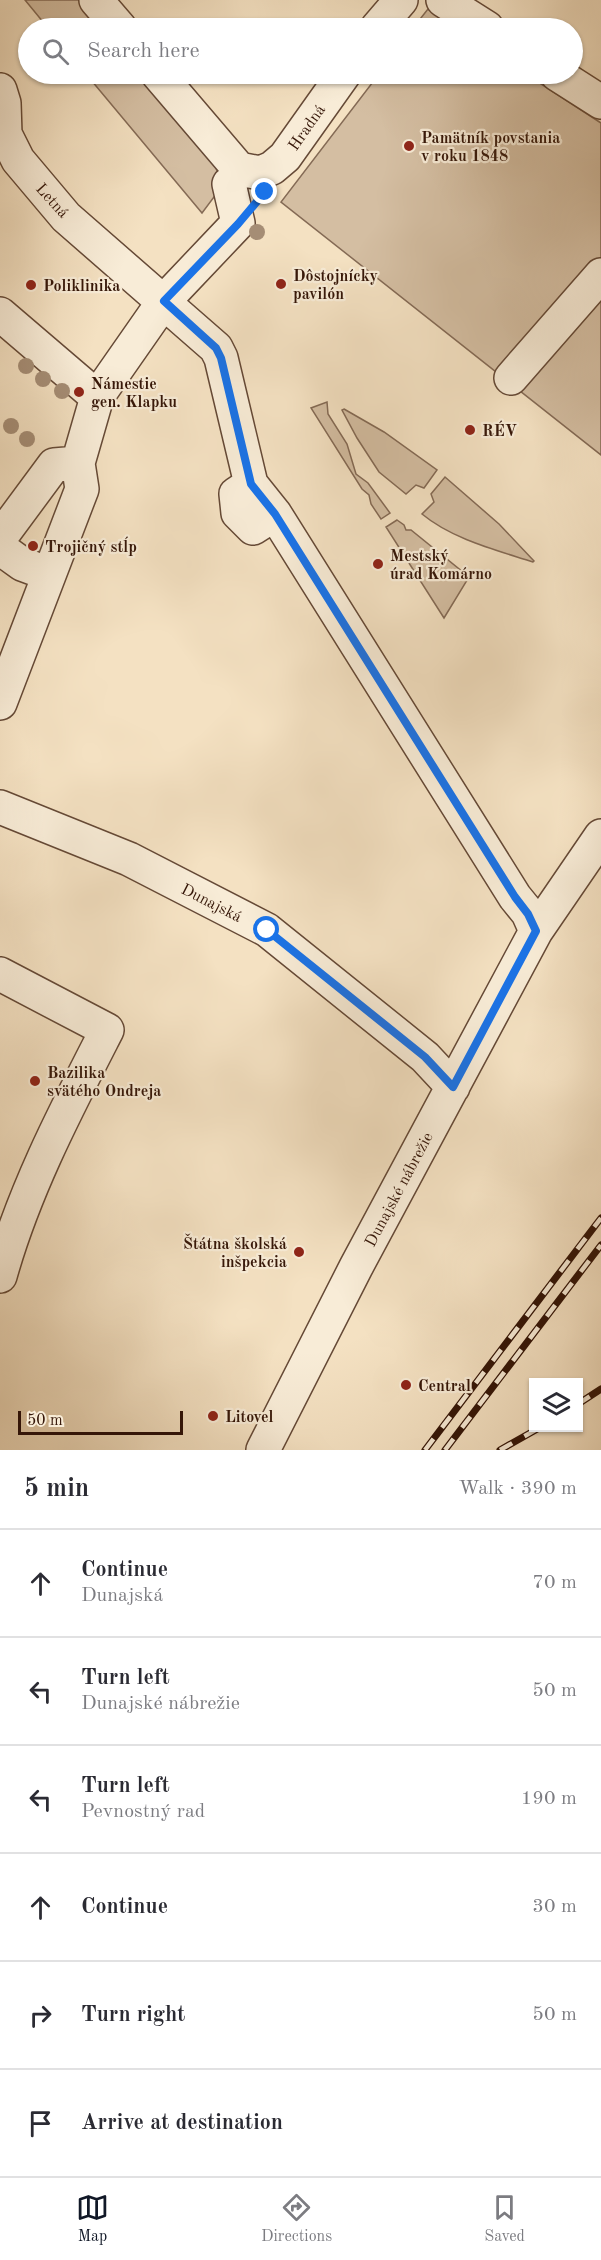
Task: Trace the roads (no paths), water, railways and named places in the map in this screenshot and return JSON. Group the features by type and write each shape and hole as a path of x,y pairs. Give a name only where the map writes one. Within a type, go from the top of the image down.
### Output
{"street":[{"path":"96,0 111,18"},
{"path":"386,18 401,0"},
{"path":"443,0 471,18"},
{"path":"167,84 239,169 263,183"},
{"name":"Hradná","path":"78,463 97,397 155,293 238,224 272,168 285,157 337,84"},
{"path":"573,84 601,102"},
{"name":"Letná","path":"0,90 4,103 5,134 18,160 66,217 216,348 230,385 251,484 275,514 515,897 528,914 536,931"},
{"path":"229,184 238,224"},
{"path":"511,378 601,275"},
{"path":"0,314 97,397"},
{"path":"0,538 54,465 78,463 82,489 0,703"},
{"path":"0,548 46,584"},
{"name":"Dunajská","path":"0,807 129,859 267,930 425,1057 453,1087"},
{"name":"Dunajské nábrežie","path":"263,1450 356,1267 536,931 601,836"},
{"path":"0,974 107,1030 49,1144 6,1252 0,1276"}],"railway":[{"path":"425,1450 601,1218"},
{"path":"445,1450 601,1245"},
{"path":"583,1401 601,1389"},
{"path":"500,1450 532,1432"}],"place":[{"name":"Pamätník povstania v roku 1848","path":"409,146"},
{"name":"Dôstojnícky pavilón","path":"281,284"},
{"name":"Poliklinika","path":"31,285"},
{"name":"Námestie gen. Klapku","path":"79,392"},
{"name":"RÉV","path":"470,430"},
{"name":"Trojičný stĺp","path":"33,546"},
{"name":"Mestský úrad Komárno","path":"378,564"},
{"name":"Bazilika svätého Ondreja","path":"35,1081"},
{"name":"Štátna školská inšpekcia","path":"299,1252"},
{"name":"Central","path":"406,1385"},
{"name":"Litovel","path":"213,1416"}]}
